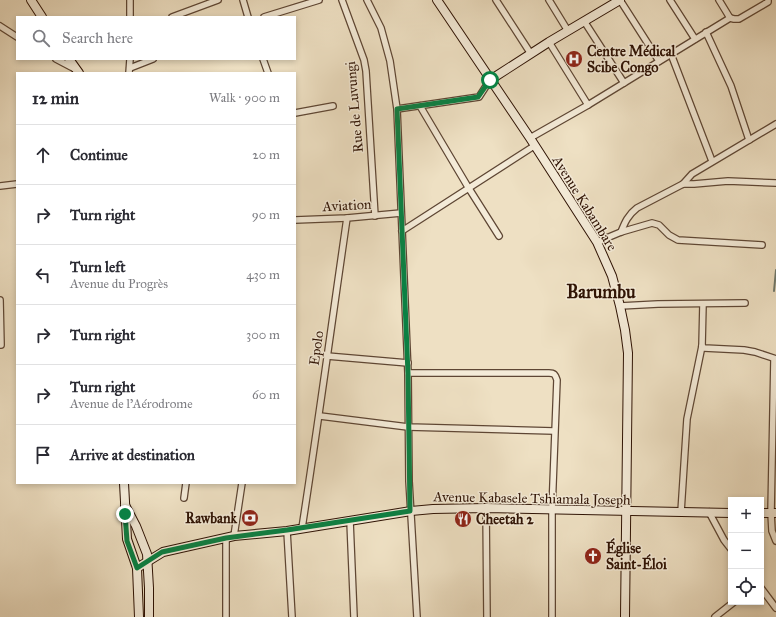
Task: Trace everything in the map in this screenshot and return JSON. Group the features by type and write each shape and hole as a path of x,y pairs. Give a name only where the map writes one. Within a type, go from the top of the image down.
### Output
{"main road":[{"path":"32,0 41,16"},
{"name":"Avenue Kabambare","path":"437,0 530,138 597,242 612,276 625,330 628,353 624,617"},
{"path":"490,80 549,42 620,0"},
{"path":"71,60 77,71"},
{"path":"124,484 127,541 137,568 139,617"},
{"path":"124,503 132,517 147,554 149,617"},
{"name":"Avenue Kabasele Tshiamala Joseph","path":"137,568 158,554 169,550 230,537 302,528 410,511 486,508 625,512 728,513"}],"street":[{"path":"130,0 130,16"},
{"path":"175,16 218,0"},
{"path":"242,0 248,16"},
{"path":"267,16 319,0"},
{"name":"Rue de Luvungi","path":"342,0 364,60 366,71 375,216"},
{"path":"367,0 381,28 390,61 397,109 400,214 408,363 410,511 417,617"},
{"path":"496,0 531,54"},
{"path":"549,0 568,31"},
{"path":"620,0 659,61"},
{"path":"670,0 694,38"},
{"path":"719,0 730,18"},
{"path":"530,138 588,105 671,54 694,38 730,18 739,19 768,2 768,0"},
{"path":"584,21 624,83"},
{"path":"0,26 16,36"},
{"path":"706,32 731,86 749,140"},
{"path":"549,42 588,105"},
{"path":"671,54 712,160"},
{"path":"58,60 77,71"},
{"path":"129,71 130,60"},
{"path":"129,71 151,60"},
{"path":"263,60 268,72"},
{"path":"397,109 478,97 490,80"},
{"path":"296,113 333,106"},
{"path":"420,106 499,236"},
{"path":"621,232 630,213 637,208 683,184 692,174 712,160 776,124"},
{"path":"402,232 468,187 534,146"},
{"path":"683,184 728,181 776,183"},
{"path":"0,186 16,184"},
{"name":"Aviation","path":"296,220 400,214"},
{"name":"Epolo","path":"302,528 320,416 326,356 347,218"},
{"path":"597,242 621,232 652,223 659,225 669,235 678,240 762,244"},
{"path":"0,300 1,345"},
{"path":"620,306 745,303"},
{"path":"681,512 687,419 702,346 703,304"},
{"path":"702,346 704,348 750,351 775,359 774,513 772,531 776,541"},
{"path":"326,356 408,363"},
{"path":"408,374 552,373 556,376 552,510 552,617"},
{"path":"320,416 408,427 554,431"},
{"path":"184,498 186,484"},
{"path":"226,617 230,537 242,484"},
{"path":"486,508 487,617"},
{"path":"709,512 728,545"},
{"path":"350,521 354,617"},
{"path":"287,530 292,617"},
{"path":"764,592 776,608"},
{"path":"715,617 730,605"}],"waterway":[{"path":"774,291 776,270"}],"place":[{"name":"Centre Médical Scibe Congo","path":"574,59"},
{"name":"Rawbank","path":"250,518"},
{"name":"Cheetah 2","path":"463,519"},
{"name":"Église Saint-Éloi","path":"593,556"}],"district":[{"name":"Barumbu","path":"601,292"}],"route":[{"path":"125,514 127,541 137,568 162,552 234,536 302,528 410,511 408,374 400,214 397,109 478,97 490,80"}]}
